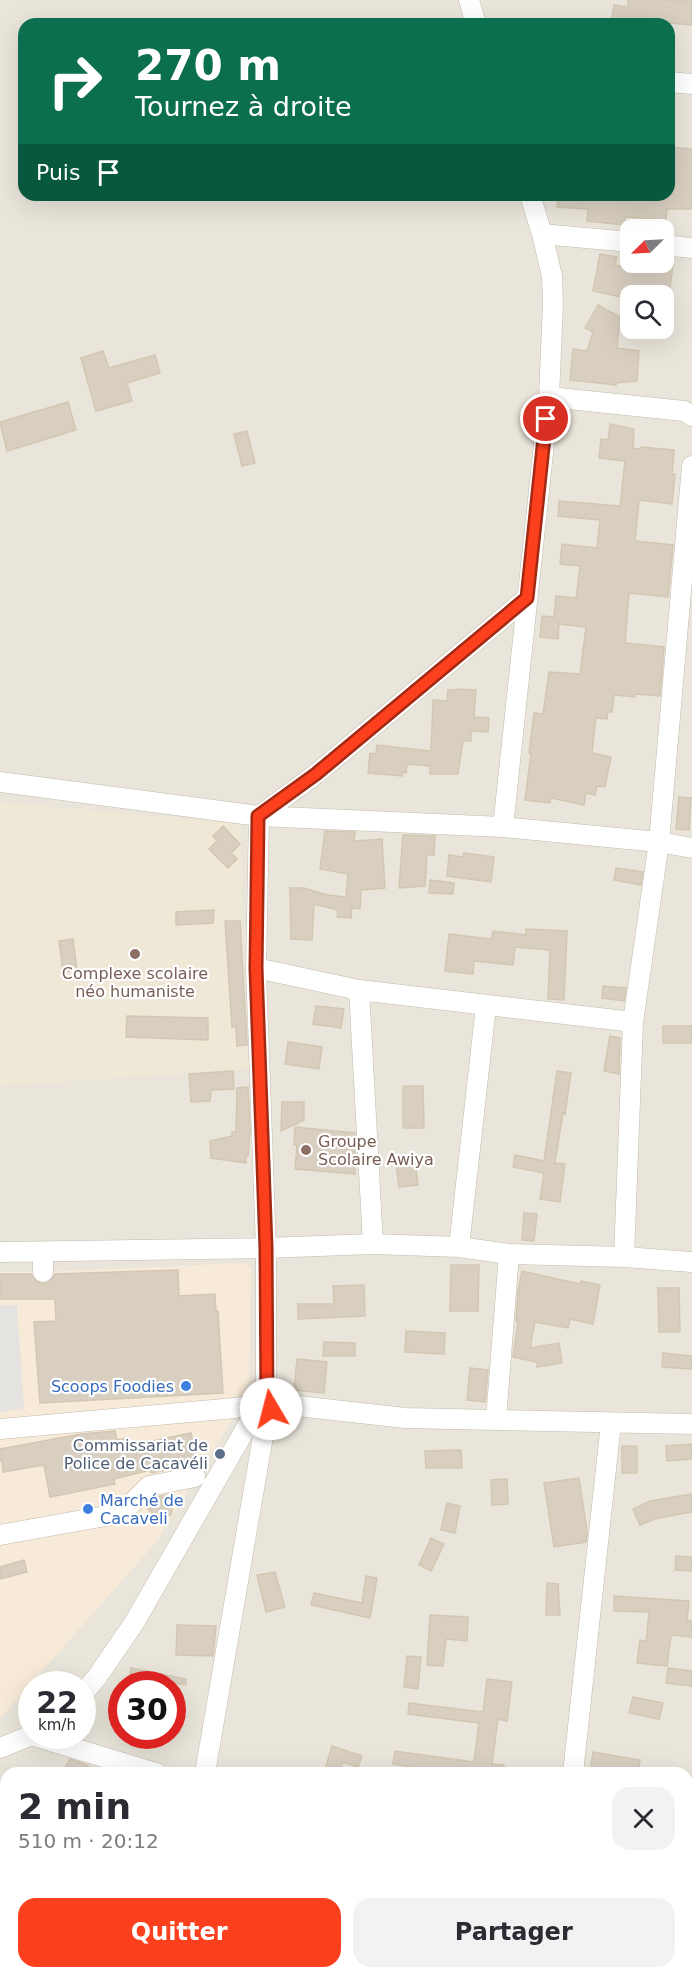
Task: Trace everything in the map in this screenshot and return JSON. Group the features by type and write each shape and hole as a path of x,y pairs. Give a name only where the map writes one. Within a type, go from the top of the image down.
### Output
{"street":[{"path":"469,0 474,18"},
{"path":"675,83 692,84"},
{"path":"503,827 549,397 552,276 532,201"},
{"path":"542,234 620,241"},
{"path":"674,246 692,248"},
{"path":"549,397 684,411 692,416"},
{"path":"624,1257 633,1022 659,842 692,466"},
{"path":"258,816 316,774 527,598"},
{"path":"0,782 258,816 503,827 659,842 692,848"},
{"path":"206,1767 264,1406 266,1248 256,968 258,816"},
{"path":"256,968 359,990 633,1022"},
{"path":"359,990 373,1244"},
{"path":"459,1247 486,1006"},
{"path":"0,1252 43,1262 266,1248 373,1244 459,1247 509,1254 624,1257 692,1262"},
{"path":"496,1420 509,1254"},
{"path":"96,1676 134,1623 264,1406"},
{"path":"0,1429 264,1406 405,1418 692,1424"},
{"path":"574,1767 612,1423"},
{"path":"0,1535 122,1513 149,1486 195,1477"},
{"path":"0,1748 18,1741"},
{"path":"78,1749 137,1767"}],"shaded area":[{"path":"0,0 692,0 692,1767 0,1767"},
{"path":"0,802 234,823 241,828 242,921 240,921 249,1069 0,1086"},
{"name":"Marché de Cacaveli","path":"245,1263 251,1267 249,1386 229,1424 157,1541 42,1671 18,1671 18,1699 0,1719 0,1272"},
{"path":"0,1305 17,1305 24,1408 0,1413"}],"building":[{"path":"628,0 692,0 692,25 675,23 675,18 612,18 614,5 628,7"},
{"path":"675,148 692,149 692,209 667,209 666,219 625,217 620,219 620,225 587,221 588,209 557,207 558,201 675,201"},
{"path":"600,254 617,257 615,265 620,266 620,273 672,273 670,285 620,285 620,297 593,291"},
{"path":"598,305 620,317 617,348 639,351 637,381 616,383 616,385 570,380 573,349 587,351 593,332 585,328"},
{"path":"103,351 109,368 155,355 160,373 127,383 132,401 96,411 81,358"},
{"path":"68,402 76,430 7,451 0,422"},
{"path":"610,424 634,429 633,448 674,450 672,474 675,474 672,504 639,500 635,541 673,545 668,597 629,593 625,643 664,647 660,696 614,695 612,712 608,712 607,719 596,718 592,753 611,757 605,787 597,786 595,795 586,793 584,805 551,798 550,803 525,800 534,713 543,714 549,672 580,674 586,627 559,624 558,639 540,637 542,616 554,617 556,596 576,598 580,566 560,564 562,544 597,548 600,520 558,516 559,501 620,506 625,461 599,458 601,439 608,440"},
{"path":"247,431 255,463 242,466 234,434"},
{"path":"448,690 476,690 474,717 489,718 488,732 471,731 471,741 463,741 458,774 430,774 430,766 407,764 406,773 402,772 402,776 368,773 370,753 376,754 377,745 431,751 433,700 447,701"},
{"path":"679,797 691,798 689,830 676,829"},
{"path":"223,826 240,844 231,853 237,859 228,868 209,849 217,841 213,836"},
{"path":"325,831 355,832 354,841 382,839 385,888 361,890 360,909 352,908 351,918 337,917 338,910 314,904 312,940 291,939 290,888 304,888 327,895 346,897 348,874 320,869"},
{"path":"403,835 435,836 434,855 427,855 425,886 399,888"},
{"path":"464,853 494,857 491,882 447,876 449,855 463,857"},
{"path":"616,868 643,872 641,885 614,880"},
{"path":"430,880 454,883 453,894 429,893"},
{"path":"214,910 213,923 176,925 176,912"},
{"path":"225,921 240,921 247,1045 237,1046 236,1027 232,1027"},
{"path":"526,929 567,931 564,1000 548,999 550,950 515,947 513,965 474,961 473,974 445,971 449,934 492,939 493,931 526,935"},
{"path":"73,939 77,970 63,972 59,941"},
{"path":"603,986 626,988 624,1001 602,998"},
{"path":"316,1006 344,1009 341,1028 313,1024"},
{"path":"127,1016 208,1018 208,1040 126,1037"},
{"path":"663,1026 692,1026 692,1043 663,1043"},
{"path":"610,1036 620,1038 619,1074 604,1071"},
{"path":"288,1042 322,1047 319,1069 285,1064"},
{"path":"233,1071 234,1089 211,1090 210,1101 191,1102 189,1074"},
{"path":"557,1071 571,1073 555,1163 565,1164 560,1202 540,1199 544,1173 513,1167 515,1155 544,1161"},
{"path":"403,1086 423,1086 424,1128 403,1128"},
{"path":"248,1087 250,1130 246,1163 211,1158 210,1141 232,1136 232,1132 236,1132 237,1088"},
{"path":"282,1102 304,1102 304,1120 281,1131"},
{"path":"295,1127 355,1133 355,1174 295,1169 297,1145 294,1145"},
{"path":"415,1161 418,1185 399,1187 396,1164"},
{"path":"524,1213 537,1214 534,1241 522,1240"},
{"path":"451,1265 479,1265 478,1311 450,1311"},
{"path":"178,1270 179,1296 215,1294 223,1393 40,1403 34,1322 56,1321 55,1299 0,1299 0,1274 31,1274 37,1282 44,1284 49,1282 55,1274"},
{"path":"522,1271 580,1284 581,1281 600,1285 593,1324 570,1319 568,1328 535,1322 530,1348 559,1343 562,1363 537,1367 537,1362 513,1357"},
{"path":"364,1285 365,1316 298,1319 298,1304 334,1304 333,1286"},
{"path":"658,1288 679,1288 680,1332 659,1332"},
{"path":"406,1331 445,1333 444,1354 405,1352"},
{"path":"324,1342 355,1343 355,1356 323,1356"},
{"path":"663,1353 692,1356 692,1369 662,1367"},
{"path":"297,1359 327,1362 324,1393 294,1390"},
{"path":"470,1368 488,1370 485,1402 467,1400"},
{"path":"115,1431 117,1440 127,1438 128,1446 191,1433 198,1464 151,1473 150,1470 114,1479 115,1484 50,1497 44,1465 3,1472 0,1449 81,1434"},
{"path":"692,1444 692,1459 667,1461 666,1446"},
{"path":"622,1446 637,1446 637,1473 622,1473"},
{"path":"461,1450 462,1468 426,1468 425,1451"},
{"path":"579,1478 587,1531 586,1542 554,1547 544,1483"},
{"path":"507,1479 508,1504 492,1505 491,1480"},
{"path":"692,1494 692,1512 658,1518 640,1525 633,1509 650,1501"},
{"path":"167,1495 173,1503 171,1515 157,1518 148,1509 151,1501 155,1497"},
{"path":"447,1503 460,1506 455,1533 441,1530"},
{"path":"431,1538 444,1544 431,1571 419,1565"},
{"path":"676,1556 692,1557 692,1571 675,1570"},
{"path":"24,1560 27,1572 0,1579 0,1567"},
{"path":"275,1572 285,1607 266,1612 257,1575"},
{"path":"366,1576 377,1578 370,1618 311,1605 314,1593 362,1603"},
{"path":"547,1583 558,1584 560,1615 546,1615"},
{"path":"614,1596 689,1601 687,1620 692,1621 692,1637 671,1635 667,1666 637,1663 640,1640 646,1641 649,1612 614,1611"},
{"path":"430,1615 468,1617 467,1641 446,1639 443,1666 427,1665"},
{"path":"177,1625 216,1626 213,1656 176,1655"},
{"path":"407,1656 421,1657 418,1689 404,1687"},
{"path":"131,1668 146,1671 130,1671"},
{"path":"668,1668 692,1671 692,1686 666,1683"},
{"path":"487,1679 512,1682 507,1721 498,1719 492,1764 504,1765 504,1767 410,1767 393,1764 395,1751 474,1762 479,1723 408,1714 409,1703 483,1712"},
{"path":"633,1697 663,1703 659,1719 629,1713"},
{"path":"332,1746 362,1756 358,1767 343,1762 341,1767 326,1767"},
{"path":"593,1752 640,1760 639,1767 591,1767"},
{"path":"70,1759 89,1767 65,1767"}],"place":[{"name":"Complexe scolaire néo humaniste","path":"135,954"},
{"name":"Groupe Scolaire Awiya","path":"306,1150"},
{"name":"Scoops Foodies","path":"186,1386"},
{"name":"Commissariat de Police de Cacavéli","path":"220,1454"},
{"name":"Marché de Cacaveli","path":"88,1509"}],"route":[{"path":"271,1409 267,1400 266,1248 256,968 258,816 282,801 316,774 527,598 546,419"}]}
